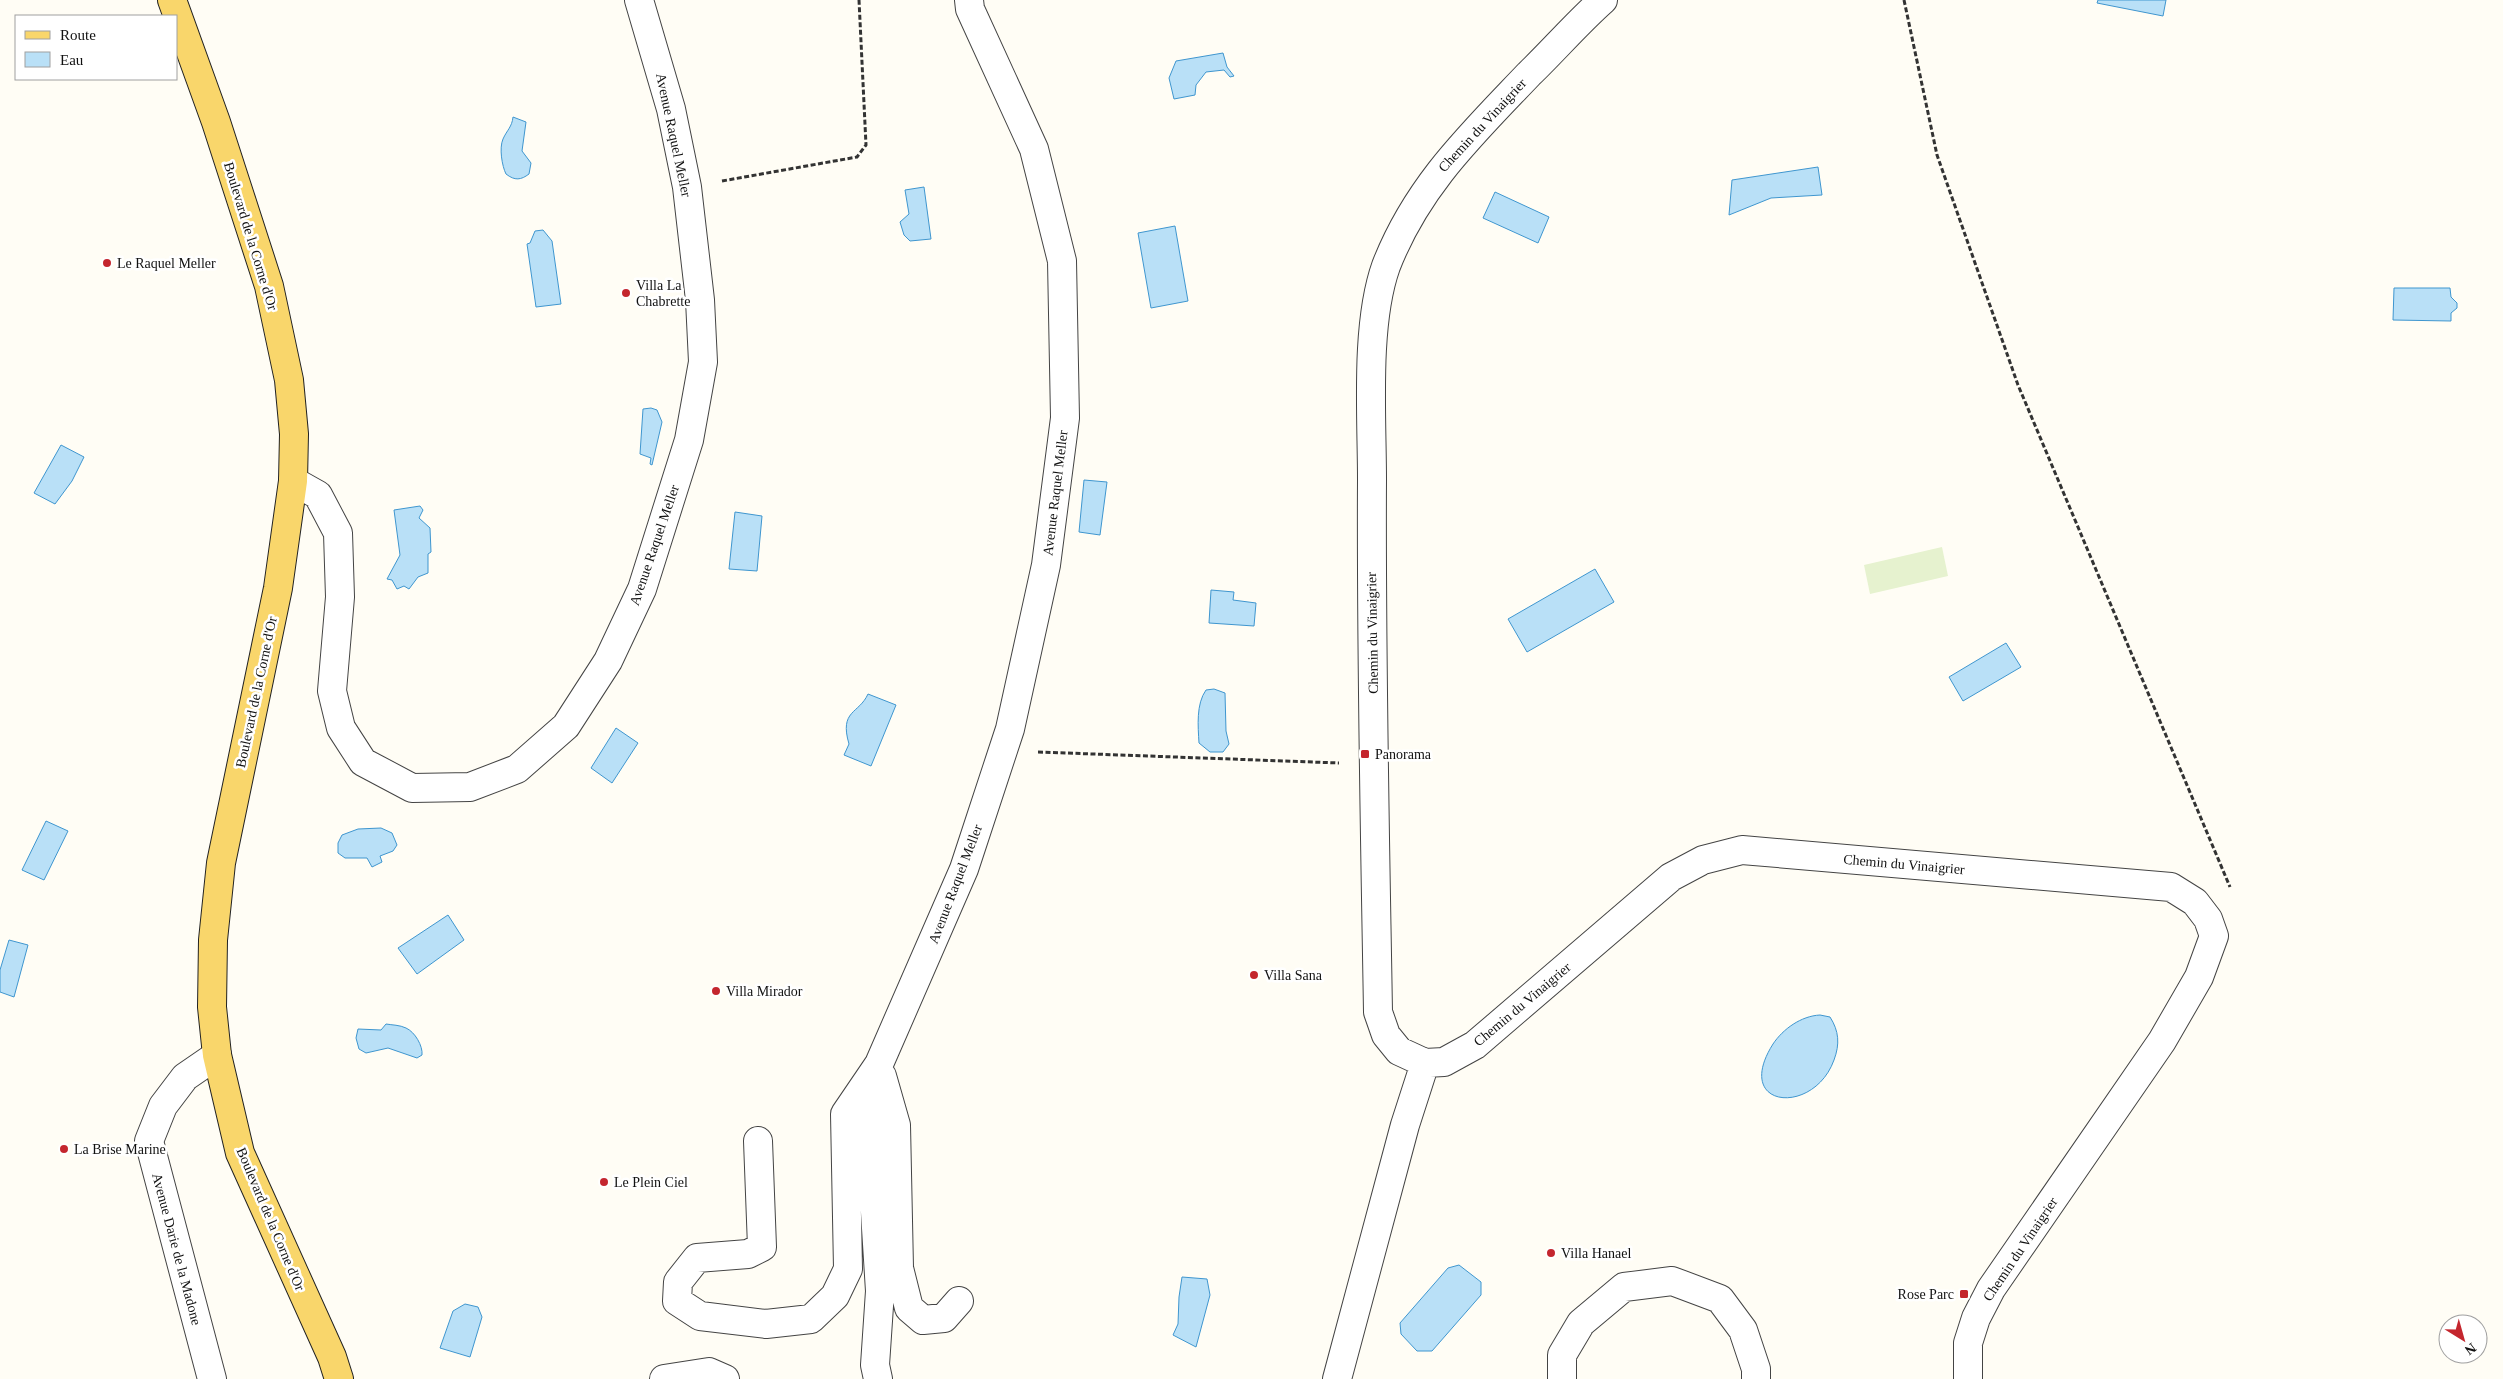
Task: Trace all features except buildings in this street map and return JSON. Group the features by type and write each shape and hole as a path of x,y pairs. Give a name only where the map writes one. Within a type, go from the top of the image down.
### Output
{"main road":[{"name":"Boulevard de la Corne d'Or","path":"172,0 177,15"},
{"name":"Boulevard de la Corne d'Or","path":"178,17 216,122 269,286 289,380 294,434 293,482 278,588 221,863 213,940 212,1007 217,1055 240,1153 332,1357 339,1379"}],"street":[{"name":"Avenue Raquel Meller","path":"293,482 318,495 338,533 340,597 332,691 341,728 363,762 412,788 470,787 517,769 566,726 608,661 642,589 689,440 702,362 700,300 687,187 671,109 639,0"},
{"name":"Avenue Raquel Meller","path":"879,1064 964,869 1010,729 1046,565 1065,418 1062,261 1034,149 970,9 969,0"},
{"name":"Chemin du Vinaigrier","path":"1603,0 1454,151 1426,189 1402,230 1386,268 1376,306 1373,346 1371,555 1378,1012 1386,1035 1398,1051 1425,1063 1444,1062 1474,1045 1671,877 1704,860 1742,850 2171,887 2195,902 2208,919 2214,936 2199,977 2162,1041 1991,1289 1976,1318 1968,1343 1968,1379"},
{"name":"Avenue Darie de la Madone","path":"212,1379 149,1141 163,1106 185,1076 217,1055"},
{"path":"1337,1379 1405,1125 1425,1063"},
{"path":"758,1140 762,1247 748,1254 697,1258 678,1282 677,1301 700,1316 766,1324 811,1319 835,1296 848,1268 845,1114 879,1064"},
{"path":"879,1064 896,1125 899,1268 909,1308 923,1320 944,1318 960,1301"},
{"path":"878,1379 875,1365 880,1291 870,1133 879,1064"},
{"path":"1562,1379 1562,1355 1581,1323 1624,1287 1672,1281 1720,1299 1743,1330 1756,1369 1756,1379"},
{"path":"664,1379 709,1372 725,1379"}],"path":[{"path":"687,187 857,157 866,145 859,0"},
{"path":"1904,0 1937,155 2018,385 2234,896"},
{"path":"1003,751 1342,763"}],"green space":[{"path":"1942,547 1948,576 1870,594 1864,565"}],"water":[{"path":"2098,0 2166,0 2163,16 2097,3"},
{"path":"1223,53 1227,67 1234,76 1230,77 1224,70 1206,72 1196,85 1195,95 1174,99 1169,78 1176,61"},
{"path":"513,117 526,122 522,151 531,163 529,174 518,179 506,174 501,147"},
{"path":"1818,167 1822,195 1771,198 1729,215 1732,180"},
{"path":"924,187 931,239 910,241 904,235 900,222 909,214 905,190"},
{"path":"1495,192 1549,217 1538,243 1483,218"},
{"path":"1175,226 1188,301 1151,308 1138,233"},
{"path":"543,230 552,241 561,304 536,307 527,244 530,243 535,231"},
{"path":"2394,288 2450,288 2451,297 2457,303 2457,308 2451,313 2451,321 2393,320"},
{"path":"651,408 657,410 662,422 652,465 650,464 651,458 640,454 643,409"},
{"path":"61,445 84,457 72,481 55,504 34,493"},
{"path":"1084,480 1107,482 1100,535 1079,532"},
{"path":"420,506 423,510 419,518 430,528 431,552 428,554 428,573 418,577 409,589 404,586 397,589 392,580 387,579 400,555 394,510"},
{"path":"735,512 762,516 757,571 729,569"},
{"path":"1595,569 1614,602 1527,652 1508,619"},
{"path":"1211,590 1234,592 1233,600 1256,603 1254,626 1209,623"},
{"path":"2006,643 2021,667 1963,701 1949,677"},
{"path":"1214,689 1225,693 1226,731 1229,744 1223,752 1210,752 1199,743 1198,715 1201,702 1206,690"},
{"path":"868,694 896,705 871,766 844,755 849,744 846,725 848,719"},
{"path":"616,728 638,743 612,783 591,768"},
{"path":"46,821 68,831 44,880 22,870"},
{"path":"381,828 392,833 397,845 393,851 380,856 382,862 372,867 367,858 345,858 338,853 338,843 342,835 358,829"},
{"path":"448,915 464,940 417,974 398,948"},
{"path":"9,940 28,945 14,997 0,992 0,970"},
{"path":"1820,1015 1830,1017 1838,1038 1834,1060 1824,1078 1810,1090 1795,1097 1781,1097 1769,1092 1762,1082 1763,1066 1773,1044 1793,1024 1806,1018"},
{"path":"386,1024 401,1026 409,1030 420,1044 422,1055 417,1058 388,1048 366,1053 359,1049 356,1038 358,1029 381,1030"},
{"path":"1459,1265 1481,1282 1481,1295 1432,1351 1417,1351 1401,1334 1400,1323 1448,1268"},
{"path":"1182,1277 1207,1279 1210,1295 1196,1347 1173,1335 1178,1324"},
{"path":"465,1304 478,1307 482,1317 470,1357 440,1348 453,1311"}],"place":[{"name":"Le Raquel Meller","path":"107,263"},
{"name":"Villa La Chabrette","path":"626,293"},
{"name":"Panorama","path":"1365,754"},
{"name":"Villa Sana","path":"1254,975"},
{"name":"Villa Mirador","path":"716,991"},
{"name":"La Brise Marine","path":"64,1149"},
{"name":"Le Plein Ciel","path":"604,1182"},
{"name":"Villa Hanael","path":"1551,1253"},
{"name":"Rose Parc","path":"1964,1294"}]}
